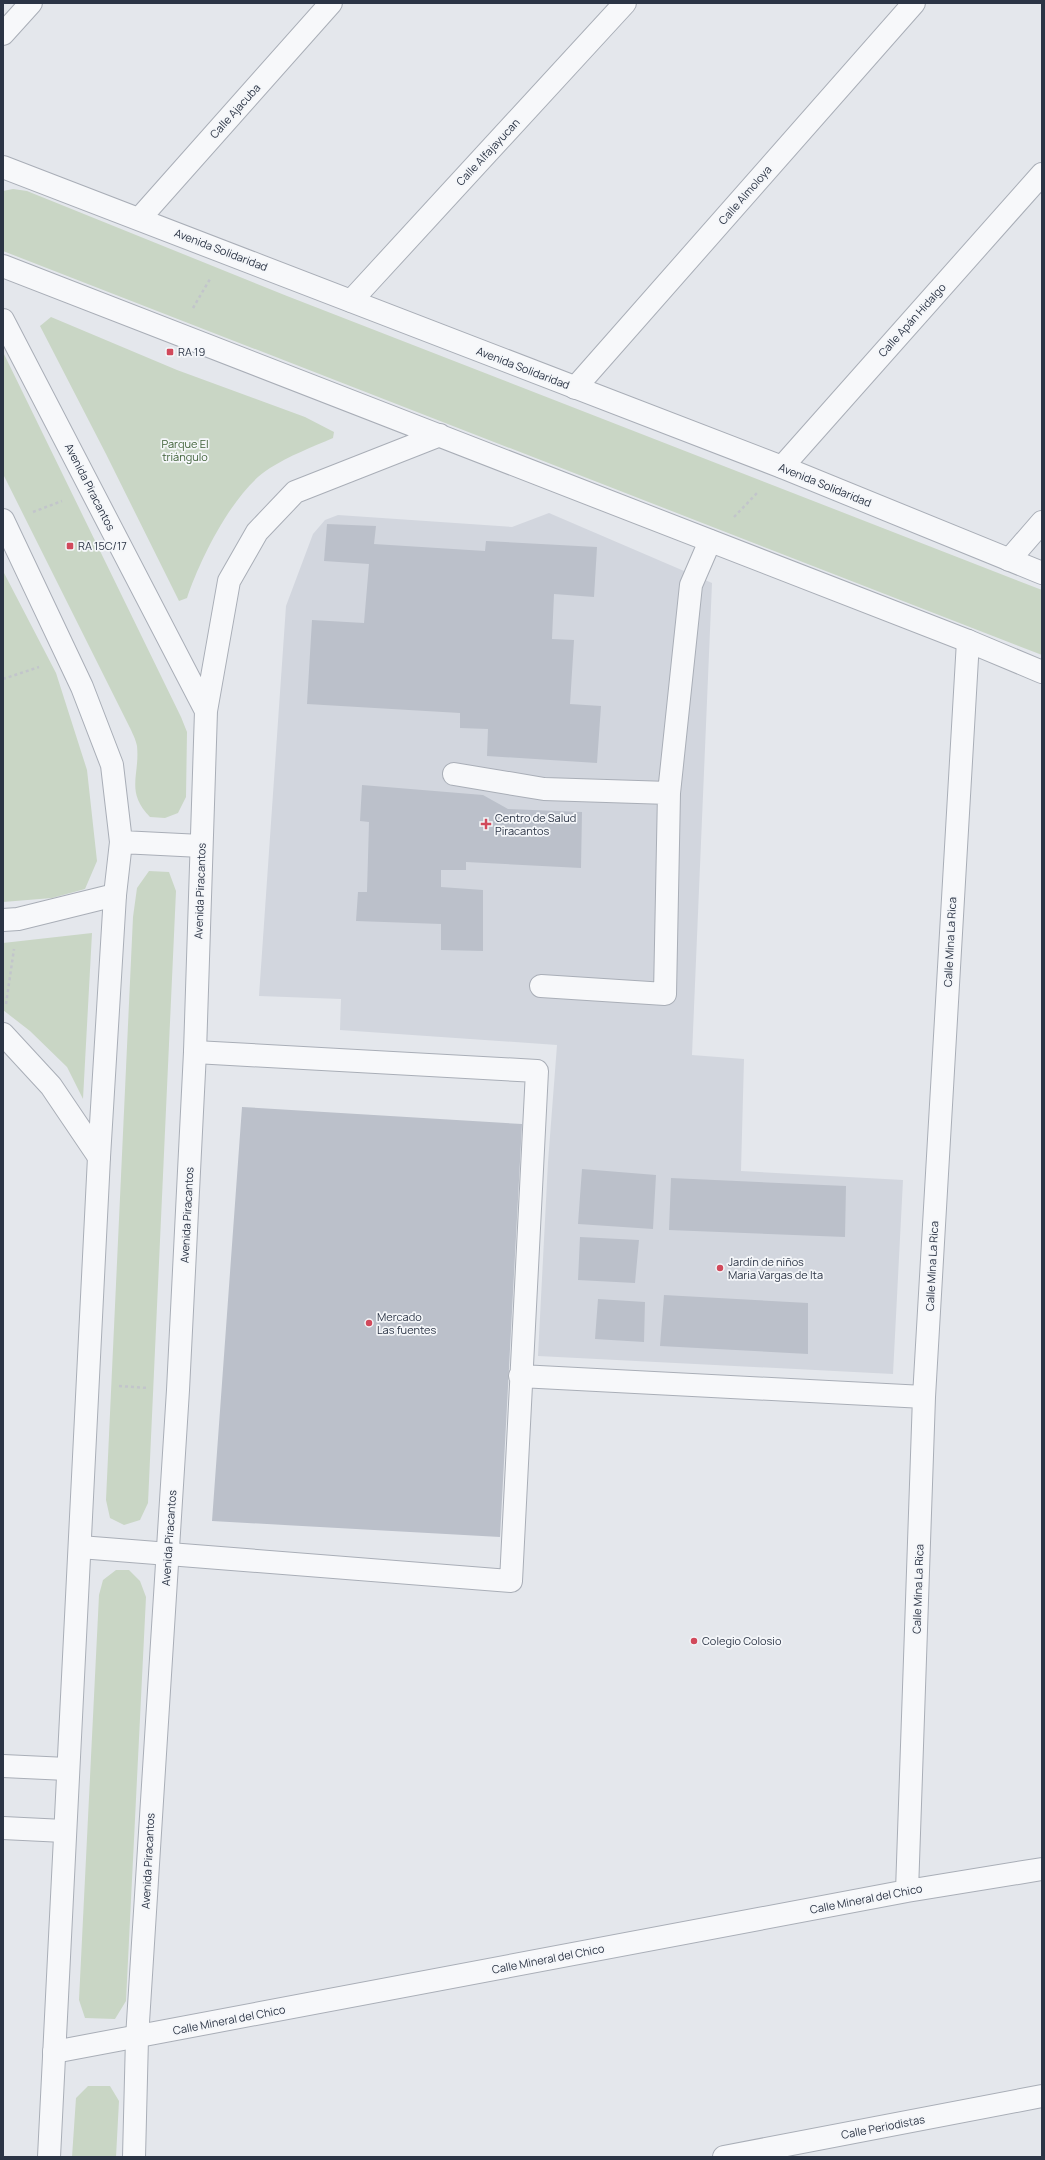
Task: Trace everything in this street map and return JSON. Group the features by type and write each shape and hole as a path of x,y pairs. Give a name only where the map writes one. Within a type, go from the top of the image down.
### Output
{"street":[{"path":"3,34 31,3"},
{"name":"Calle Ajacuba","path":"140,218 331,3"},
{"name":"Calle Alfajayucan","path":"351,301 625,3"},
{"name":"Calle Almoloya","path":"575,388 914,3"},
{"name":"Avenida Solidaridad","path":"3,166 782,467 1042,573"},
{"name":"Calle Apán Hidalgo","path":"782,467 1042,174"},
{"path":"3,266 968,641 1042,672"},
{"name":"Avenida Piracantos","path":"3,320 206,711 195,1052 178,1390 137,2038 134,2157"},
{"path":"206,711 229,581 257,532 295,492 440,435"},
{"path":"4,522 82,687 112,765 121,842 115,894 99,1157 89,1384 67,1769 49,2157"},
{"path":"1009,560 1042,522"},
{"path":"541,986 665,994 669,793 691,585 710,541"},
{"name":"Calle Mina La Rica","path":"907,1891 924,1397 968,641"},
{"path":"454,774 544,789 669,793"},
{"path":"121,842 201,846"},
{"path":"10,919 115,894"},
{"path":"3,1034 51,1086 99,1157"},
{"path":"80,1548 510,1582 537,1071 195,1052"},
{"path":"520,1376 924,1397"},
{"path":"3,1766 67,1769"},
{"path":"3,1828 64,1831"},
{"name":"Calle Mineral del Chico","path":"54,2052 137,2038 907,1891 1042,1869"},
{"name":"Calle Periodistas","path":"724,2157 1042,2096"}],"path":[{"path":"178,334 225,252"},
{"path":"710,541 782,467"},
{"path":"4,522 90,489"},
{"path":"3,679 69,658"},
{"path":"6,1008 10,919"},
{"path":"89,1384 178,1390"}],"shaded area":[{"name":"Centro de Salud Piracantos","path":"549,513 712,583 692,1055 744,1059 741,1171 903,1180 893,1374 538,1356 548,1162 557,1045 340,1030 341,999 259,996 286,606 313,534 325,520 338,515 512,527"}],"green space":[{"path":"13,189 27,191 287,296 1042,590 1042,655 3,251 3,191"},
{"name":"Parque El triángulo","path":"51,317 177,370 305,417 334,432 333,438 270,468 257,478 244,492 231,509 209,546 200,564 187,598 179,601 40,326"},
{"path":"3,352 187,732 186,797 178,813 165,818 150,817 142,808 138,799 135,783 137,746 134,736 3,474"},
{"path":"3,571 56,673 87,770 97,861 85,889 52,898 3,902"},
{"path":"149,871 169,872 176,891 148,1503 140,1520 124,1525 110,1518 106,1500 133,917 137,888"},
{"path":"92,933 83,1099 67,1067 30,1031 3,1010 3,943"},
{"path":"116,1570 129,1570 140,1581 146,1597 126,2001 115,2019 85,2018 79,2000 99,1595 103,1580"},
{"path":"88,2086 110,2086 119,2101 116,2157 72,2157 76,2098"}],"building":[{"path":"327,524 376,526 374,544 485,551 486,541 597,547 594,597 554,594 552,639 574,640 570,704 601,706 597,763 487,756 488,729 460,728 460,713 307,704 312,620 364,623 369,564 324,561"},
{"path":"362,785 483,795 508,809 582,812 581,868 466,862 466,870 441,870 441,887 483,890 483,951 441,950 441,924 356,921 358,892 367,892 369,822 360,821"},
{"name":"Mercado Las fuentes","path":"242,1107 522,1124 500,1537 212,1521"},
{"path":"582,1169 656,1175 653,1229 578,1224"},
{"path":"671,1178 846,1186 845,1237 669,1230"},
{"path":"580,1237 639,1240 635,1283 578,1280"},
{"path":"664,1295 808,1303 808,1354 660,1346"},
{"path":"598,1299 645,1302 644,1342 595,1339"}],"place":[{"name":"RA 19","path":"170,352"},
{"name":"RA 15C/17","path":"70,546"},
{"name":"Centro de Salud Piracantos","path":"486,824"},
{"name":"Jardín de niños Maria Vargas de Ita","path":"720,1268"},
{"name":"Mercado Las fuentes","path":"369,1323"},
{"name":"Colegio Colosio","path":"694,1641"}]}
